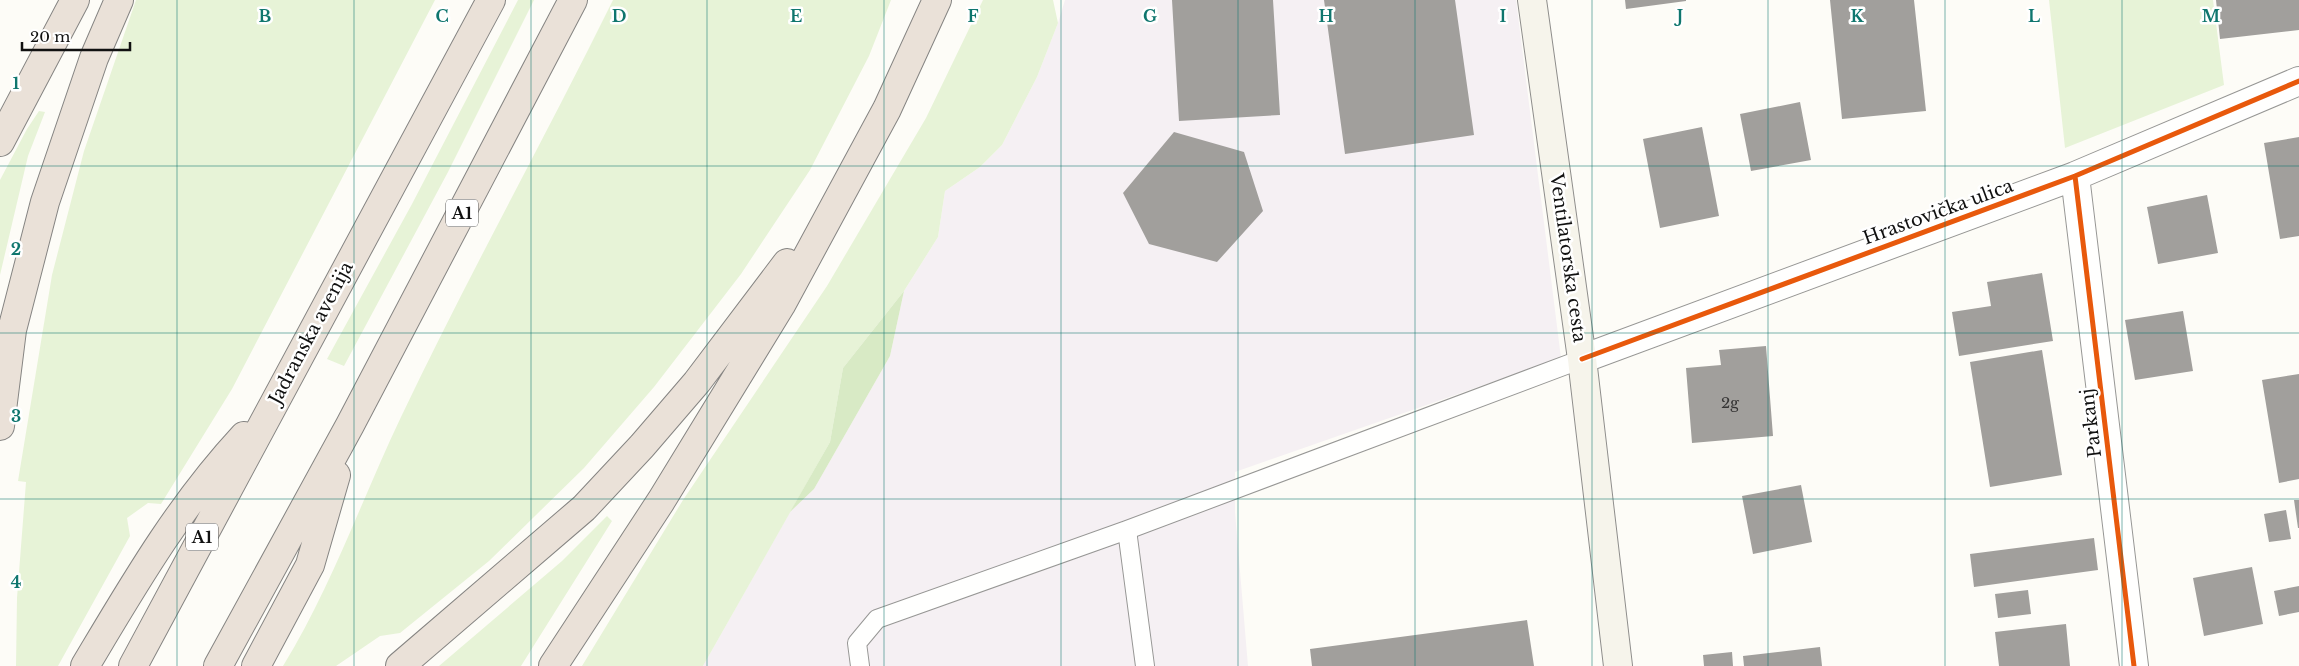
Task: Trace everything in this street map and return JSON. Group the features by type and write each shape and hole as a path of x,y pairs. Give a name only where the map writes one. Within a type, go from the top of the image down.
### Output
{"highway":[{"path":"0,142 75,0"},
{"path":"0,426 12,330 45,202 94,58 119,0"},
{"name":"Jadranska avenija","path":"133,666 491,0"},
{"name":"A1","path":"218,666 350,425 572,0"},
{"path":"553,666 660,501 781,306 887,109 937,0"},
{"path":"400,666 584,508 642,446 703,374 792,257 844,180 887,109"},
{"path":"85,666 159,543 215,468 271,407"},
{"path":"256,666 310,565 350,425"}],"main road":[{"name":"Ventilatorska cesta","path":"1532,0 1582,359 1618,666"}],"street":[{"name":"Hrastovička ulica","path":"1582,359 2075,176 2299,82"},
{"name":"Parkanj","path":"2075,176 2134,666"}],"lane":[{"path":"860,666 857,643 877,619 1127,530 1582,359"},
{"path":"1127,530 1145,666"}],"shaded area":[{"path":"1065,0 1516,0 1561,358 1235,472 1235,512 1248,666 703,666 790,512 814,489 890,356 904,291 938,237 945,191 980,167 1002,145 1037,77"}],"green space":[{"path":"136,0 435,0 232,389 161,504 148,503 127,518 130,536 58,666 16,666 17,598 26,482 18,481 52,275 84,151"},
{"path":"518,0 534,0 448,172 344,366 327,359 412,204"},
{"path":"613,0 891,0 869,56 810,170 741,274 654,387 584,468 489,561 400,633 380,636 336,666 283,666 316,607 401,417 427,364"},
{"path":"983,0 1053,0 1058,23 1037,77 1002,145 980,167 945,191 938,237 904,291 843,368 830,442 703,666 582,666 683,500 827,286 926,118"},
{"path":"2049,0 2213,0 2224,85 2065,148"},
{"path":"39,111 45,112 28,156 0,275 0,180 27,129"},
{"path":"904,291 890,356 814,489 790,512 830,442 843,368"},
{"path":"607,516 612,521 521,666 439,666 562,561"}],"building":[{"path":"1172,0 1273,0 1280,115 1179,121"},
{"path":"1324,0 1455,0 1474,135 1345,154"},
{"path":"1625,0 1686,0 1686,1 1626,9"},
{"path":"1830,0 1914,0 1926,111 1842,119"},
{"path":"2216,0 2299,0 2299,30 2220,39"},
{"path":"1800,102 1811,160 1751,171 1740,114"},
{"path":"1702,127 1719,216 1660,228 1643,139"},
{"path":"1174,132 1244,152 1263,211 1217,262 1149,244 1123,193"},
{"path":"2299,137 2299,236 2280,239 2264,143"},
{"path":"2207,195 2218,253 2158,264 2147,207"},
{"path":"2042,273 2053,341 1959,356 1952,312 1991,306 1987,282"},
{"path":"2183,311 2193,371 2135,380 2125,320"},
{"path":"1766,346 1773,436 1692,443 1686,368 1721,365 1719,350"},
{"path":"2042,350 2062,475 1990,487 1970,362"},
{"path":"2299,374 2299,479 2279,483 2262,380"},
{"path":"1801,485 1812,542 1753,554 1742,496"},
{"path":"2294,500 2299,500 2299,528 2298,528"},
{"path":"2286,510 2291,539 2269,542 2264,514"},
{"path":"2094,538 2098,570 1974,587 1970,554"},
{"path":"2252,567 2263,624 2204,636 2193,578"},
{"path":"2299,586 2299,612 2279,616 2274,591"},
{"path":"2028,590 2031,614 1998,618 1995,594"},
{"path":"1527,620 1534,666 1312,666 1310,649"},
{"path":"2066,624 2070,666 1999,666 1995,632"},
{"path":"1820,647 1822,666 1744,666 1743,656"},
{"path":"1732,652 1733,666 1704,666 1703,655"}],"cycle path":[{"path":"1582,359 2075,176 2299,81"},
{"path":"2075,176 2134,666"}]}
